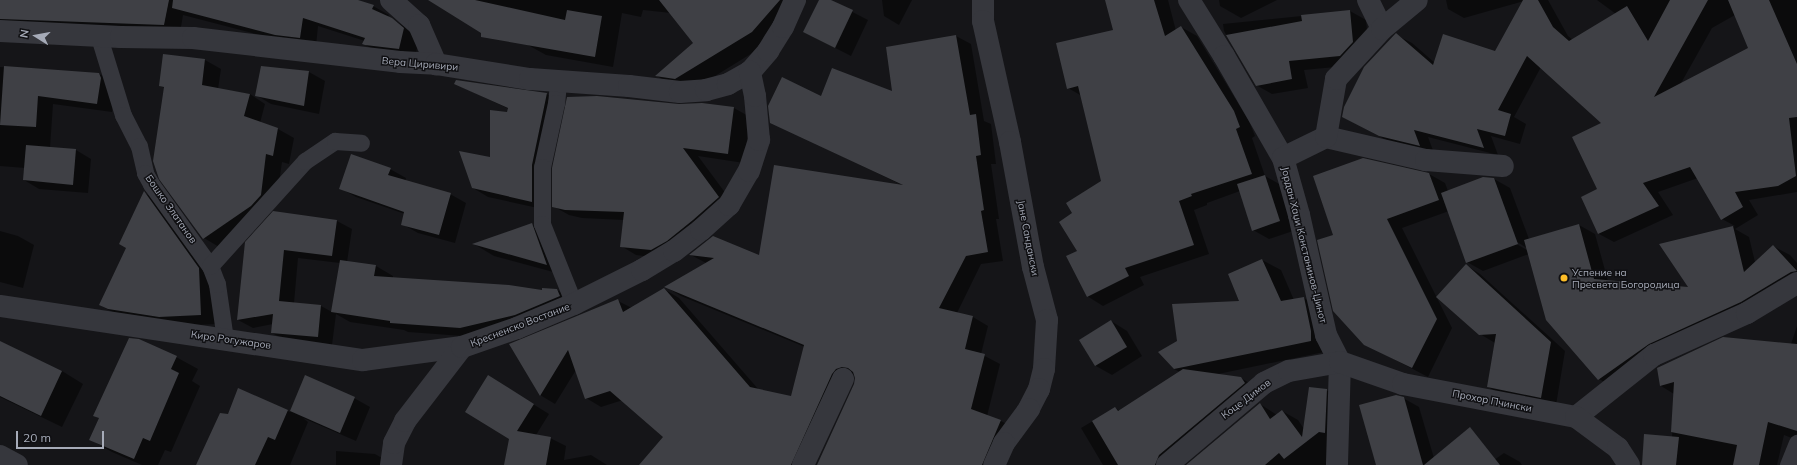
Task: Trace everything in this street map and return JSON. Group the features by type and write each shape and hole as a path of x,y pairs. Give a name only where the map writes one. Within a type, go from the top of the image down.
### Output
{"street":[{"path":"391,0 419,25 436,64"},
{"name":"Вера Циривири","path":"0,31 99,37 193,38 400,62 436,64 530,79 629,86 680,92 706,90 728,84 750,72 768,51 783,27 795,0"},
{"name":"Јане Сандански","path":"983,0 983,21 987,42 1010,142 1033,267 1047,320 1044,369 1039,389 1029,409 1004,443 994,465"},
{"name":"Јордан Хаџи Констанинов-Џинот","path":"1189,0 1224,56 1283,158 1299,215 1326,336 1340,362 1341,461"},
{"path":"1368,0 1382,29"},
{"path":"1326,138 1336,79 1382,29 1417,0"},
{"name":"Кресненско Востание","path":"391,465 394,443 405,421 462,347 517,328 574,304 642,270 674,251 702,230 729,205 749,171 759,140 756,96 750,72"},
{"path":"1283,158 1326,138 1426,160 1503,166"},
{"path":"1576,417 1654,355 1747,313 1797,283"},
{"name":"Киро Рогужаров","path":"0,306 363,360 462,347"},
{"name":"Прохор Пчински","path":"1340,362 1403,384 1576,417 1618,448 1629,465"},
{"name":"Коце Димов","path":"1167,465 1264,383 1289,371 1340,362"},
{"path":"803,465 843,379"},
{"path":"0,456 17,465"}],"lane":[{"name":"Бошко Златанов","path":"99,37 123,116 139,146 145,173 151,184 210,266 217,284 225,339"},
{"name":"Кресненско Востание","path":"558,82 555,109 542,167 542,224 574,304"},
{"path":"210,266 305,161 335,141 361,143"},
{"path":"1788,465 1797,442"}],"building":[{"path":"0,0 169,0 164,25 0,19"},
{"path":"173,0 358,0 374,5 372,9 392,18 404,28 399,49 365,45 362,44 365,38 303,18 300,38 275,35 172,8"},
{"path":"428,0 475,0 565,20 567,10 602,16 595,57 481,37 481,33"},
{"path":"659,0 780,0 752,32 675,79 655,76 693,43"},
{"path":"819,0 831,0 853,10 835,48 803,32"},
{"path":"1105,0 1154,0 1165,36 1181,26 1234,111 1240,127 1236,129 1252,174 1191,194 1192,196 1179,201 1194,245 1125,268 1129,276 1087,297 1066,256 1077,251 1059,222 1072,213 1066,203 1101,181 1078,86 1067,89 1056,43 1113,30"},
{"path":"1523,0 1538,0 1553,27 1569,41 1627,6 1648,41 1670,0 1708,0 1654,97 1748,48 1728,0 1769,0 1797,64 1797,117 1789,118 1796,176 1778,186 1735,192 1743,207 1721,220 1690,167 1643,183 1659,206 1598,234 1581,197 1597,189 1572,137 1601,123 1527,56 1498,110 1511,114 1505,136 1477,129 1484,148 1414,130 1420,146 1379,136 1342,117 1344,107 1364,67 1396,33 1433,65 1443,34 1495,51"},
{"path":"1350,10 1353,42 1340,56 1289,61 1292,79 1256,86 1226,35 1302,21 1301,15"},
{"path":"956,35 970,115 976,114 981,155 976,156 984,210 981,211 988,252 966,256 939,308 973,316 965,349 985,354 971,409 1001,420 982,465 817,465 854,384 855,378 853,372 848,368 842,367 836,369 832,374 791,465 639,465 663,437 610,391 585,399 568,350 540,396 509,344 618,299 623,312 664,288 750,387 791,396 804,345 664,287 714,258 689,255 713,236 759,255 774,165 903,185 770,123 768,106 782,77 821,96 832,68 892,91 886,47"},
{"path":"163,54 205,59 202,85 250,94 244,116 278,128 273,156 266,154 261,195 251,206 203,239 159,179 153,161 164,87 159,86"},
{"path":"4,66 99,73 101,78 97,104 38,96 36,127 0,125"},
{"path":"261,66 309,71 304,106 255,96"},
{"path":"456,80 547,93 532,165 532,202 472,188 459,151 490,157 490,110 507,112 508,108 454,84"},
{"path":"597,96 679,104 702,103 734,107 728,154 683,148 719,197 667,241 651,250 620,247 624,212 565,210 552,207 552,168 567,97"},
{"path":"26,145 76,149 73,185 23,180"},
{"path":"351,154 391,168 388,175 451,193 439,235 401,225 404,212 339,189"},
{"path":"1363,158 1429,173 1439,200 1387,219 1437,319 1412,368 1364,345 1333,311 1317,240 1333,235 1313,176"},
{"path":"1265,175 1280,221 1252,231 1237,184"},
{"path":"1483,177 1494,178 1518,244 1466,263 1441,193"},
{"path":"144,191 199,268 201,315 159,317 108,309 99,305 126,248 119,244"},
{"path":"273,211 337,220 332,256 284,250 279,301 321,305 318,337 271,333 273,314 237,320 245,242"},
{"path":"532,223 547,265 472,244"},
{"path":"1579,224 1594,279 1688,287 1659,244 1733,226 1744,272 1773,245 1797,271 1791,272 1741,302 1649,344 1598,380 1546,320 1524,240"},
{"path":"1262,259 1281,301 1304,297 1311,331 1311,341 1174,369 1158,352 1177,341 1172,304 1239,301 1228,274"},
{"path":"340,260 376,265 374,276 509,285 542,290 542,288 557,289 560,296 515,315 460,328 390,323 390,321 331,312"},
{"path":"1466,264 1551,342 1541,398 1487,387 1496,334 1479,335 1436,297"},
{"path":"1111,320 1127,347 1095,366 1079,340"},
{"path":"1723,337 1797,344 1797,431 1768,422 1759,465 1733,465 1737,445 1671,432 1674,382 1660,386 1657,368"},
{"path":"129,338 139,339 177,356 171,369 179,373 150,441 143,438 134,459 89,440 99,418 93,416"},
{"path":"0,341 62,371 41,416 0,396"},
{"path":"1183,369 1241,377 1245,383 1159,455 1155,465 1118,465 1092,421 1115,407 1118,411"},
{"path":"305,375 355,397 340,433 290,411"},
{"path":"488,375 534,404 517,431 551,437 546,465 504,465 509,439 465,412"},
{"path":"1309,387 1327,389 1325,433 1319,432 1284,459 1279,453 1265,465 1186,465 1260,403 1270,419 1282,410 1302,437"},
{"path":"238,388 288,410 275,440 268,437 255,465 196,465 220,413 228,414"},
{"path":"1396,395 1404,397 1423,465 1376,465 1359,405"},
{"path":"1470,427 1500,465 1424,465"},
{"path":"1644,434 1679,437 1676,465 1642,465"}],"place":[{"name":"Успение на Пресвета Богородица","path":"1564,278"}]}
